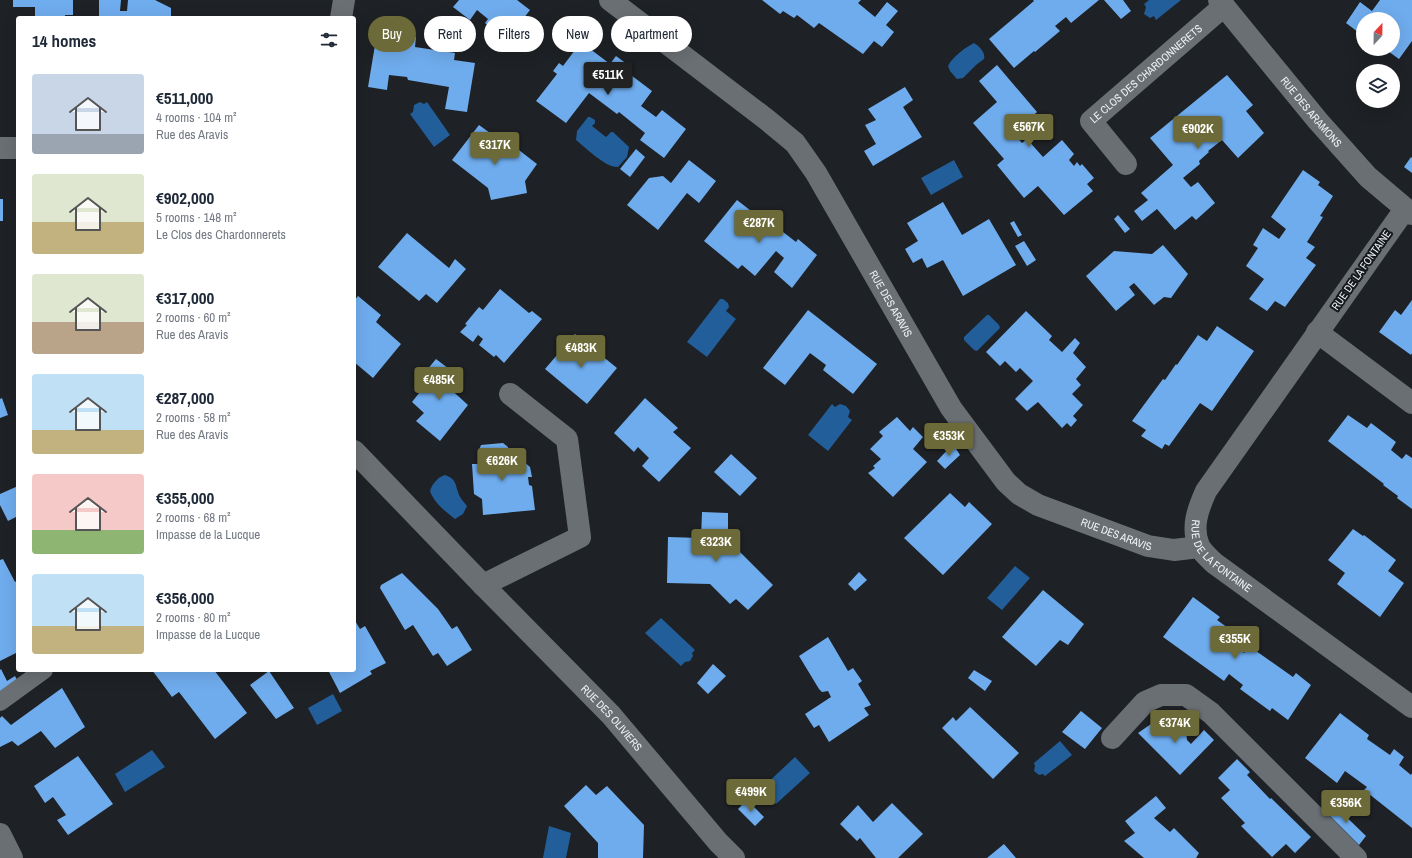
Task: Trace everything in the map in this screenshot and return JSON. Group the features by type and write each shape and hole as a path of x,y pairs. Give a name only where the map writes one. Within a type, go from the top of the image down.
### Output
{"street":[{"path":"340,16 344,0"},
{"name":"RUE DES ARAVIS","path":"610,0 760,114 795,143 816,173 951,408 1006,482 1019,494 1038,505 1148,546 1174,550 1199,546"},
{"name":"LE CLOS DES CHARDONNERETS","path":"1126,164 1091,121 1222,3"},
{"name":"RUE DES ARAMONS","path":"1222,3 1323,127 1368,177 1408,212"},
{"path":"0,148 16,148"},
{"name":"RUE DE LA FONTAINE","path":"1408,212 1317,332 1206,492 1198,508 1195,526 1199,546 1214,562 1412,707"},
{"path":"1317,332 1412,403"},
{"path":"483,585 580,538 567,439 510,394"},
{"name":"RUE DES OLIVIERS","path":"356,456 611,715 718,842 734,858"},
{"path":"1112,738 1145,702 1161,695 1186,695 1211,713 1356,858"},
{"path":"0,834 12,858"}],"lane":[{"path":"0,702 41,672"}],"water":[{"path":"1149,0 1181,0 1156,20 1154,16 1150,18 1144,14 1146,7 1144,4"},
{"path":"974,43 983,52 984,59 963,78 957,79 950,71 948,66 956,56"},
{"path":"420,102 424,104 427,102 450,135 434,147 410,114 413,112 414,105"},
{"path":"588,117 595,120 595,123 592,126 606,137 613,132 629,147 627,157 618,167 602,161 576,140 577,131"},
{"path":"954,160 963,177 931,195 921,178"},
{"path":"720,299 723,299 728,303 729,307 726,311 736,319 707,357 687,342"},
{"path":"987,315 989,315 999,325 1000,328 977,351 964,340 964,337"},
{"path":"832,404 835,407 840,404 846,406 850,411 848,417 852,420 828,451 808,435"},
{"path":"445,475 451,478 454,482 459,496 467,506 463,514 455,519 437,503 430,491 436,481"},
{"path":"1015,566 1030,578 1002,610 987,598"},
{"path":"661,618 695,650 692,653 693,656 690,661 685,662 681,666 645,633"},
{"path":"333,694 342,711 317,725 308,708"},
{"path":"1060,741 1072,755 1045,776 1043,774 1039,775 1034,771 1034,763"},
{"path":"152,750 165,767 125,792 115,774"},
{"path":"795,757 810,773 776,804 761,789"},
{"path":"549,826 571,833 566,858 543,858"}],"building":[{"path":"13,0 73,0 73,15 35,16 35,7 13,7"},
{"path":"99,0 121,0 120,11 127,11 128,0 155,0 171,8 171,16 99,16"},
{"path":"459,0 517,0 530,10 525,16 484,16 477,10 473,16 465,16 453,7"},
{"path":"762,0 861,0 858,3 875,17 887,2 898,11 886,25 894,32 882,47 874,41 863,54 819,23 814,28 797,15 794,18 783,11 780,14"},
{"path":"1033,0 1099,0 1071,23 1066,17 1055,26 1060,31 1014,68 989,39 1034,1"},
{"path":"1104,0 1123,0 1131,11 1121,19"},
{"path":"1380,0 1412,0 1412,41 1399,59 1395,56 1400,56 1400,12 1356,12 1356,30 1346,23 1360,2 1372,11"},
{"path":"416,47 424,48 424,52 455,53 454,60 475,63 467,112 445,109 449,87 408,80 407,77 389,75 387,90 368,87 374,52 416,52"},
{"path":"574,52 594,52 610,64 616,56 631,67 627,72 652,91 641,106 656,117 662,110 686,129 664,158 640,140 645,133 619,112 617,114 589,93 566,123 536,101 557,74 553,71 559,63 563,66"},
{"path":"997,65 1037,112 1014,134 1022,143 1027,139 1043,157 1062,140 1074,154 1069,160 1074,166 1077,162 1080,166 1082,164 1094,178 1087,184 1093,191 1064,215 1038,186 1024,198 997,165 1004,159 973,123 997,102 979,81"},
{"path":"1227,75 1253,105 1246,111 1264,133 1238,158 1222,140 1208,151 1209,152 1199,161 1200,164 1183,178 1191,187 1198,182 1215,203 1196,220 1192,216 1175,230 1157,209 1142,221 1134,211 1148,200 1141,193 1173,165 1150,138"},
{"path":"905,87 913,100 903,107 922,137 873,166 864,151 876,144 865,125 876,120 868,109"},
{"path":"479,125 497,138 488,149 496,155 510,154 515,147 537,164 525,181 527,193 491,200 488,188 452,160"},
{"path":"636,149 645,157 630,177 620,169"},
{"path":"1411,157 1412,158 1412,173 1404,167"},
{"path":"689,160 716,181 699,203 687,193 658,230 627,205 649,178 663,176 671,183"},
{"path":"1303,170 1320,182 1318,185 1333,196 1320,216 1323,217 1307,242 1315,247 1306,258 1316,265 1285,307 1275,301 1267,311 1249,299 1264,279 1246,266 1258,248 1253,245 1263,228 1279,239 1286,229 1271,217"},
{"path":"0,199 3,199 3,221 0,221"},
{"path":"737,200 755,214 757,212 796,242 798,239 817,255 792,288 774,272 784,258 776,251 755,276 742,265 738,269 704,241"},
{"path":"943,202 962,235 989,219 1016,265 963,296 943,260 927,268 922,258 913,263 905,249 918,241 907,223"},
{"path":"1118,215 1130,229 1125,233 1114,219"},
{"path":"1014,221 1022,235 1018,237 1010,223"},
{"path":"407,233 449,268 455,259 466,269 437,303 426,294 419,301 378,267"},
{"path":"1024,241 1036,260 1027,266 1015,246"},
{"path":"1163,245 1188,274 1171,298 1164,297 1154,305 1134,283 1129,287 1135,295 1116,311 1086,276 1114,251 1152,254"},
{"path":"500,289 529,313 532,311 542,319 504,363 496,355 494,357 479,345 483,339 478,335 473,342 460,332 467,325 465,324 479,307 483,310"},
{"path":"358,296 381,315 376,322 401,344 373,378 356,364 356,298"},
{"path":"1412,300 1411,355 1379,332 1395,310 1401,315"},
{"path":"808,310 877,364 853,394 823,370 826,365 810,353 785,385 763,368"},
{"path":"1026,311 1052,336 1049,340 1062,352 1075,338 1080,343 1073,353 1086,367 1076,379 1081,385 1072,394 1083,405 1073,416 1077,420 1071,427 1067,423 1062,428 1038,402 1027,411 1015,399 1033,381 1020,368 1016,372 1005,361 1000,366 986,352"},
{"path":"1217,326 1254,351 1212,411 1200,403 1169,446 1165,444 1162,449 1141,436 1146,430 1132,421 1163,379 1165,380 1176,364 1177,365 1198,335 1207,341"},
{"path":"575,334 617,368 587,404 545,369"},
{"path":"436,359 457,375 447,386 468,405 440,441 416,421 424,413 412,402 427,383 421,377"},
{"path":"2,398 8,415 0,418 0,399"},
{"path":"645,398 678,428 673,432 691,448 659,482 642,466 649,458 638,447 634,452 614,433"},
{"path":"1348,415 1367,428 1371,423 1396,442 1391,450 1402,459 1406,454 1412,458 1412,509 1397,498 1398,496 1383,485 1384,484 1328,441"},
{"path":"897,417 910,431 913,427 923,437 913,449 927,462 893,497 868,473 875,468 873,466 881,459 870,449 883,436 879,432"},
{"path":"503,443 508,447 510,460 522,460 530,467 532,477 528,477 529,485 532,486 535,510 483,515 482,499 474,494 472,464 480,464 479,450 481,445"},
{"path":"953,444 960,455 945,469 937,461"},
{"path":"731,454 757,478 740,496 714,472"},
{"path":"16,487 16,517 8,521 0,505 0,494"},
{"path":"950,493 965,507 969,502 992,524 943,575 904,538"},
{"path":"702,512 728,513 728,545 734,546 773,585 748,610 736,599 730,604 710,584 667,583 668,537 701,538"},
{"path":"1353,529 1363,536 1364,535 1396,560 1388,571 1404,583 1380,617 1337,584 1345,573 1328,560"},
{"path":"3,559 15,582 16,581 16,653 0,661 0,560"},
{"path":"859,572 867,580 855,591 848,584"},
{"path":"402,573 438,609 452,629 457,626 472,650 447,666 438,653 433,656 413,625 405,630 380,588 381,585"},
{"path":"1043,590 1084,624 1068,645 1060,640 1036,666 1002,637"},
{"path":"1193,597 1220,617 1217,620 1235,633 1229,642 1244,653 1249,646 1293,677 1296,673 1311,685 1288,720 1272,708 1270,711 1240,689 1243,685 1229,674 1224,681 1163,637"},
{"path":"356,622 360,629 365,626 386,663 370,671 372,674 340,693 329,672 356,672"},
{"path":"828,637 848,671 853,668 862,681 858,684 871,705 864,708 869,715 829,742 819,725 814,728 805,714 831,697 828,691 822,692 819,689 799,656"},
{"path":"713,664 726,676 708,694 697,683"},
{"path":"1,669 7,681 15,676 17,680 0,693 0,670"},
{"path":"974,670 992,681 985,691 968,678"},
{"path":"153,672 216,672 247,713 215,739 179,692 172,697"},
{"path":"270,672 294,708 276,719 250,685"},
{"path":"62,688 85,727 55,748 41,731 18,746 12,741 0,747 0,718 2,716 11,725"},
{"path":"970,707 1019,753 993,779 942,728 953,717 956,721"},
{"path":"1081,711 1102,728 1085,749 1062,732"},
{"path":"1340,713 1369,735 1367,739 1390,755 1394,749 1404,757 1399,765 1411,775 1412,773 1412,828 1364,790 1367,787 1345,771 1337,783 1305,758"},
{"path":"1185,721 1187,740 1191,744 1204,730 1214,740 1180,775 1138,733 1151,724"},
{"path":"78,756 113,804 68,835 57,820 66,815 53,797 45,803 34,786"},
{"path":"1237,759 1250,772 1247,775 1270,799 1271,798 1311,837 1295,853 1286,844 1272,857 1241,826 1245,823 1221,798 1230,790 1218,778"},
{"path":"586,785 596,795 607,786 644,825 643,858 598,858 598,843 564,806"},
{"path":"1156,796 1166,808 1154,818 1170,832 1174,828 1199,853 1196,858 1144,858 1124,841 1135,833 1125,821"},
{"path":"747,800 764,817 755,826 738,809"},
{"path":"892,803 923,834 898,858 876,858 860,838 857,841 840,824 858,805 873,822"},
{"path":"1332,803 1366,836 1359,845 1325,811"},
{"path":"1004,844 1016,858 987,858"}]}
